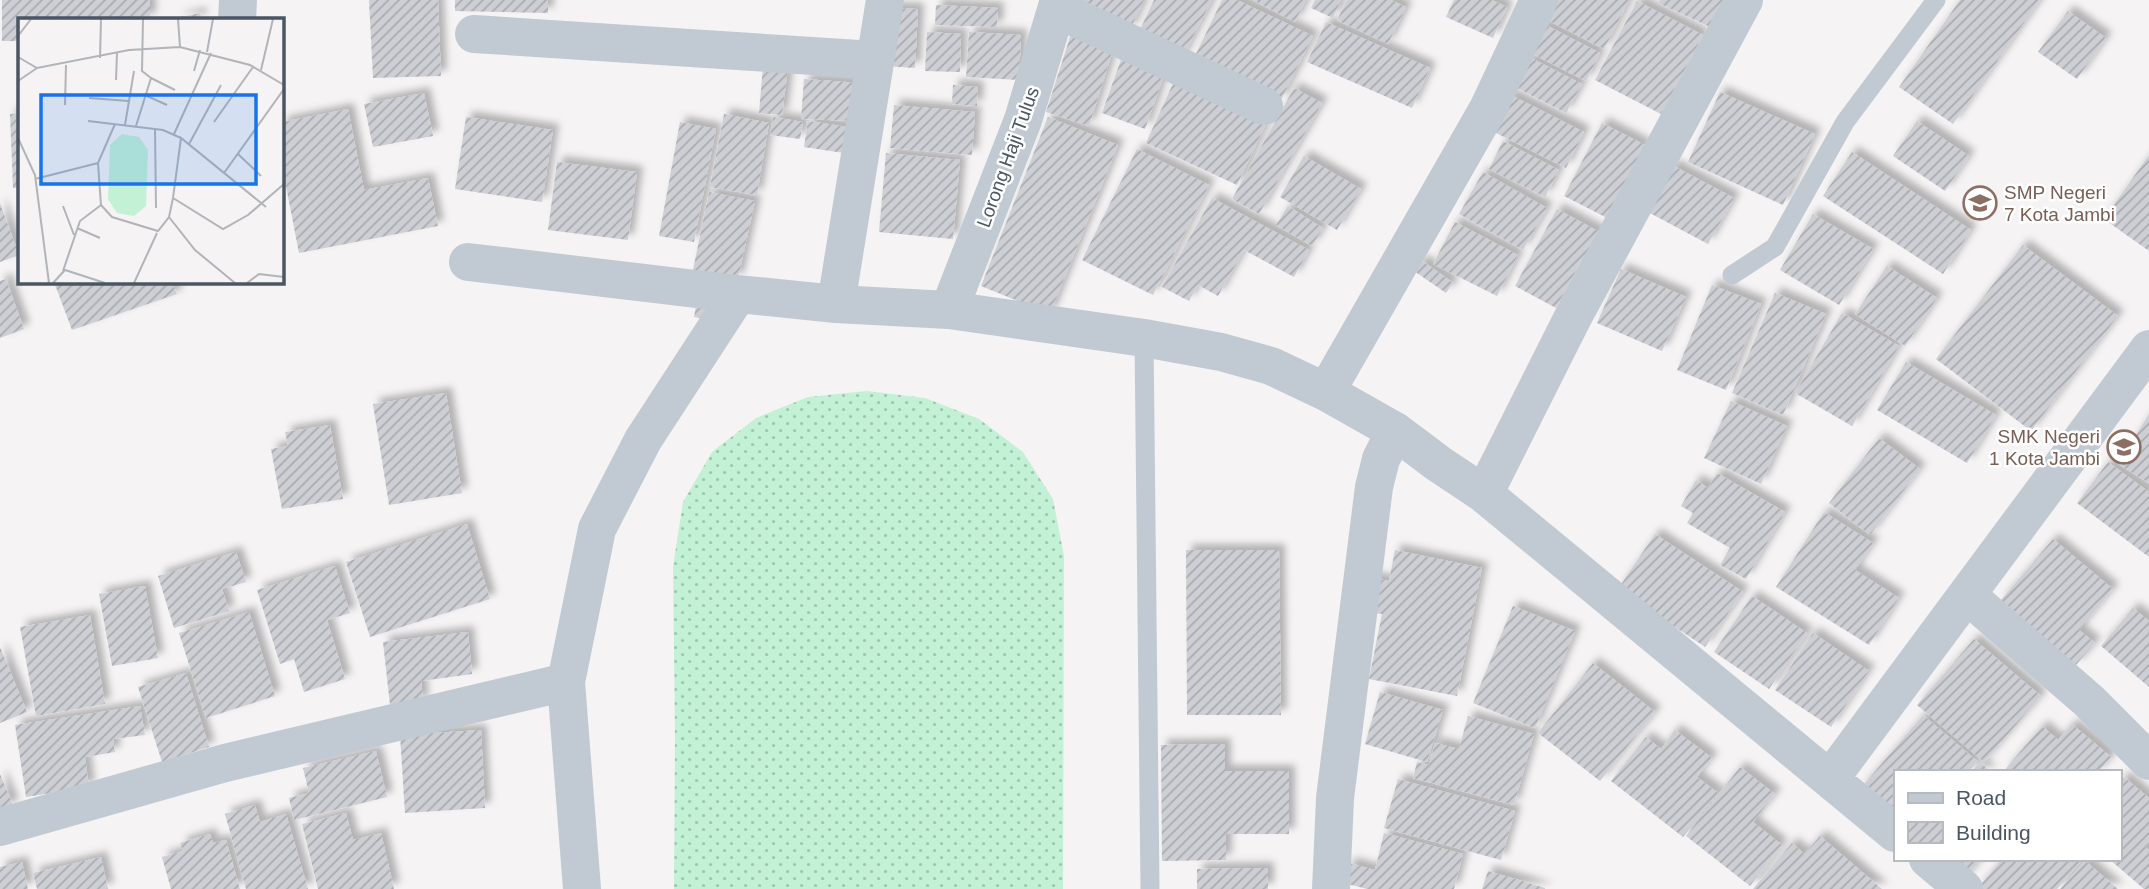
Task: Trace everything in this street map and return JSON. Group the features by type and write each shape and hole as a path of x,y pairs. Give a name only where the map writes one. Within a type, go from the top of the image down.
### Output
{"street":[{"path":"237,0 237,18"},
{"path":"836,304 885,0"},
{"path":"1326,392 1488,109 1539,0"},
{"path":"1484,494 1573,317 1744,0"},
{"path":"1058,4 1264,106"},
{"name":"Lorong Haji Tulus","path":"949,310 1023,120 1058,4"},
{"path":"474,34 875,60"},
{"path":"468,262 836,304 949,310 1144,338 1221,352 1271,366 1326,392 1395,431 1484,494 1894,831"},
{"path":"582,889 566,682 597,529 643,440 738,294"},
{"path":"1830,779 2149,349"},
{"path":"1331,889 1335,798 1374,487 1381,459 1395,431"},
{"path":"1967,595 2089,701 2149,761"},
{"path":"0,827 225,763 566,682"},
{"path":"1930,861 1964,889"}],"lane":[{"path":"1732,275 1775,247 1845,122 1936,0"},
{"path":"1144,338 1150,889"}],"green space":[{"path":"867,391 925,398 979,419 1023,452 1053,499 1064,556 1063,889 674,889 673,567 683,502 712,452 756,418 808,397"}],"building":[{"path":"2,0 150,0 150,18 18,18 18,41 2,41"},
{"path":"369,0 438,0 441,76 373,78"},
{"path":"455,0 548,0 548,13 455,11"},
{"path":"1072,0 1144,0 1130,30"},
{"path":"1154,0 1212,0 1181,60 1136,38"},
{"path":"1222,0 1237,0 1313,36 1281,100 1194,58"},
{"path":"1253,0 1306,0 1295,22"},
{"path":"1315,0 1341,0 1333,18 1311,8"},
{"path":"1347,0 1391,0 1406,7 1388,44 1337,20"},
{"path":"1454,0 1492,0 1507,7 1493,38 1446,17"},
{"path":"1556,0 1629,0 1604,49 1546,19"},
{"path":"1660,0 1724,0 1721,32 1658,3"},
{"path":"1960,0 2040,0 1953,124 1899,87"},
{"path":"1637,1 1703,35 1661,114 1595,80"},
{"path":"936,5 998,8 997,27 935,25"},
{"path":"889,8 918,9 915,68 885,66"},
{"path":"2068,11 2106,38 2077,79 2038,52"},
{"path":"200,13 202,18 177,18"},
{"path":"1326,22 1430,68 1412,108 1307,62"},
{"path":"1542,23 1600,53 1586,81 1527,51"},
{"path":"1072,31 1115,44 1089,126 1046,112"},
{"path":"927,32 961,34 960,72 925,71"},
{"path":"969,32 1021,35 1019,80 966,77"},
{"path":"1123,54 1166,70 1145,129 1102,113"},
{"path":"1529,57 1582,84 1566,113 1513,86"},
{"path":"763,66 788,68 782,115 759,113"},
{"path":"1176,77 1268,119 1237,185 1146,143"},
{"path":"804,79 861,83 858,121 801,119"},
{"path":"953,85 978,87 977,106 952,104"},
{"path":"1294,88 1322,103 1259,214 1232,199"},
{"path":"1720,92 1815,134 1783,205 1688,162"},
{"path":"424,93 433,136 373,147 364,104"},
{"path":"1509,94 1584,132 1566,168 1490,130"},
{"path":"894,105 975,112 972,155 890,148"},
{"path":"348,109 364,190 428,178 438,226 299,253 284,176 284,122"},
{"path":"18,113 18,188 13,188 10,114"},
{"path":"724,114 769,123 757,195 710,187"},
{"path":"466,117 553,130 542,202 455,189"},
{"path":"773,117 803,122 800,139 770,135"},
{"path":"1048,117 1118,145 1050,314 981,286"},
{"path":"808,121 848,127 844,153 804,147"},
{"path":"1917,121 1969,156 1945,191 1893,156"},
{"path":"680,122 716,129 694,242 659,236"},
{"path":"1602,123 1645,145 1607,218 1564,196"},
{"path":"1503,141 1559,170 1545,197 1489,169"},
{"path":"1137,149 1209,185 1153,295 1082,260"},
{"path":"1852,152 1971,230 1943,274 1823,196"},
{"path":"886,153 960,160 953,239 879,232"},
{"path":"2149,155 2149,251 2104,219"},
{"path":"1304,156 1361,189 1337,230 1280,197"},
{"path":"557,162 637,172 628,240 548,230"},
{"path":"1672,165 1734,198 1708,244 1646,211"},
{"path":"1483,172 1547,208 1523,250 1459,214"},
{"path":"709,192 755,201 738,279 693,270"},
{"path":"1212,198 1309,250 1294,277 1244,250 1218,296 1198,285 1189,301 1162,287"},
{"path":"0,203 18,255 0,262"},
{"path":"1288,206 1323,228 1312,246 1276,225"},
{"path":"1557,209 1607,236 1591,267 1581,261 1556,308 1515,286"},
{"path":"1813,214 1873,249 1839,305 1780,270"},
{"path":"1455,222 1518,255 1497,296 1433,264"},
{"path":"2023,245 2118,316 2031,431 1936,359"},
{"path":"1421,260 1453,283 1446,293 1414,271"},
{"path":"1887,266 1937,298 1905,346 1855,314"},
{"path":"1621,269 1686,297 1662,351 1597,323"},
{"path":"6,279 24,329 0,338 0,281"},
{"path":"55,284 173,284 177,294 72,330"},
{"path":"1712,285 1761,304 1726,390 1677,370"},
{"path":"1775,293 1826,314 1783,415 1732,393"},
{"path":"697,301 716,321 694,317"},
{"path":"1842,313 1899,346 1852,426 1795,393"},
{"path":"1906,362 1996,415 1967,463 1877,410"},
{"path":"446,393 462,493 389,505 373,404"},
{"path":"1731,401 1787,426 1761,484 1704,458"},
{"path":"2149,414 2149,483 2118,464"},
{"path":"330,425 343,499 282,509 271,449 288,446 285,432"},
{"path":"1879,438 1920,469 1870,535 1829,503"},
{"path":"2108,462 2149,492 2149,557 2077,503"},
{"path":"1717,473 1785,512 1746,579 1720,565 1730,548 1687,523 1693,513 1681,506 1696,480 1708,488"},
{"path":"1824,512 1873,543 1855,570 1899,598 1869,645 1776,587"},
{"path":"467,524 490,599 370,637 346,562"},
{"path":"1655,534 1743,592 1705,647 1618,589"},
{"path":"2053,539 2113,589 2079,630 2095,643 2076,665 2000,601"},
{"path":"1186,550 1279,550 1281,715 1187,715"},
{"path":"1395,550 1482,568 1457,696 1369,679 1382,614 1361,611 1368,577 1389,581"},
{"path":"236,552 246,582 222,589 229,611 174,628 158,576"},
{"path":"335,566 350,613 327,620 345,679 304,692 294,659 280,664 257,590"},
{"path":"145,586 158,658 112,666 99,594"},
{"path":"1752,596 1807,633 1769,689 1714,652"},
{"path":"1513,606 1575,631 1535,728 1473,703"},
{"path":"2133,608 2149,621 2149,687 2101,646"},
{"path":"249,612 275,696 206,718 179,633"},
{"path":"90,615 105,704 36,716 20,627"},
{"path":"468,632 472,674 421,681 423,702 390,705 383,642"},
{"path":"1813,633 1869,671 1831,727 1775,690"},
{"path":"1974,639 2041,696 1984,762 1917,705"},
{"path":"0,647 27,712 0,723"},
{"path":"1593,663 1655,712 1600,781 1538,733"},
{"path":"186,673 209,747 162,762 138,687"},
{"path":"1380,692 1443,710 1427,762 1365,744"},
{"path":"140,706 145,735 113,739 115,752 85,757 89,787 26,797 15,725"},
{"path":"1923,715 1977,761 1970,770 1894,770 1894,818 1860,789"},
{"path":"1468,716 1534,734 1514,805 1413,778 1417,762 1429,765 1435,743 1459,749"},
{"path":"2072,724 2111,757 2100,770 2005,770 2042,726 2058,740"},
{"path":"481,730 485,808 405,813 400,735"},
{"path":"1675,730 1712,758 1697,777 1718,793 1683,837 1611,781 1646,737 1661,749"},
{"path":"1225,744 1225,771 1289,771 1289,834 1226,834 1226,860 1162,861 1161,745"},
{"path":"376,751 387,797 294,820 289,798 309,793 303,768"},
{"path":"1980,762 1989,770 1973,770"},
{"path":"1740,767 1775,794 1753,822 1782,845 1750,886 1686,836"},
{"path":"0,774 13,805 0,810"},
{"path":"2124,777 2149,798 2149,844 2146,847 2149,850 2149,889 2144,889 2111,861 2121,861 2121,780"},
{"path":"1398,779 1515,811 1501,860 1384,828"},
{"path":"255,805 260,822 286,814 308,889 246,889 225,814"},
{"path":"346,813 353,840 381,833 394,889 318,889 302,824"},
{"path":"1384,833 1463,854 1454,889 1367,889 1344,883 1349,863 1375,870"},
{"path":"210,834 213,843 226,840 240,889 171,889 162,857 183,851 180,843"},
{"path":"1820,836 1882,889 1753,889 1792,843 1804,854"},
{"path":"101,857 108,889 37,889 33,873"},
{"path":"1936,861 1979,861 1962,882"},
{"path":"2000,861 2081,861 2057,889 1977,889"},
{"path":"2085,861 2118,889 2060,889"},
{"path":"22,862 28,889 0,889 0,867"},
{"path":"1268,868 1268,889 1197,889 1197,869"},
{"path":"1488,871 1545,888 1545,889 1482,889"}],"place":[{"name":"SMP Negeri 7 Kota Jambi","path":"1980,203"},
{"name":"SMK Negeri 1 Kota Jambi","path":"2124,447"}]}
